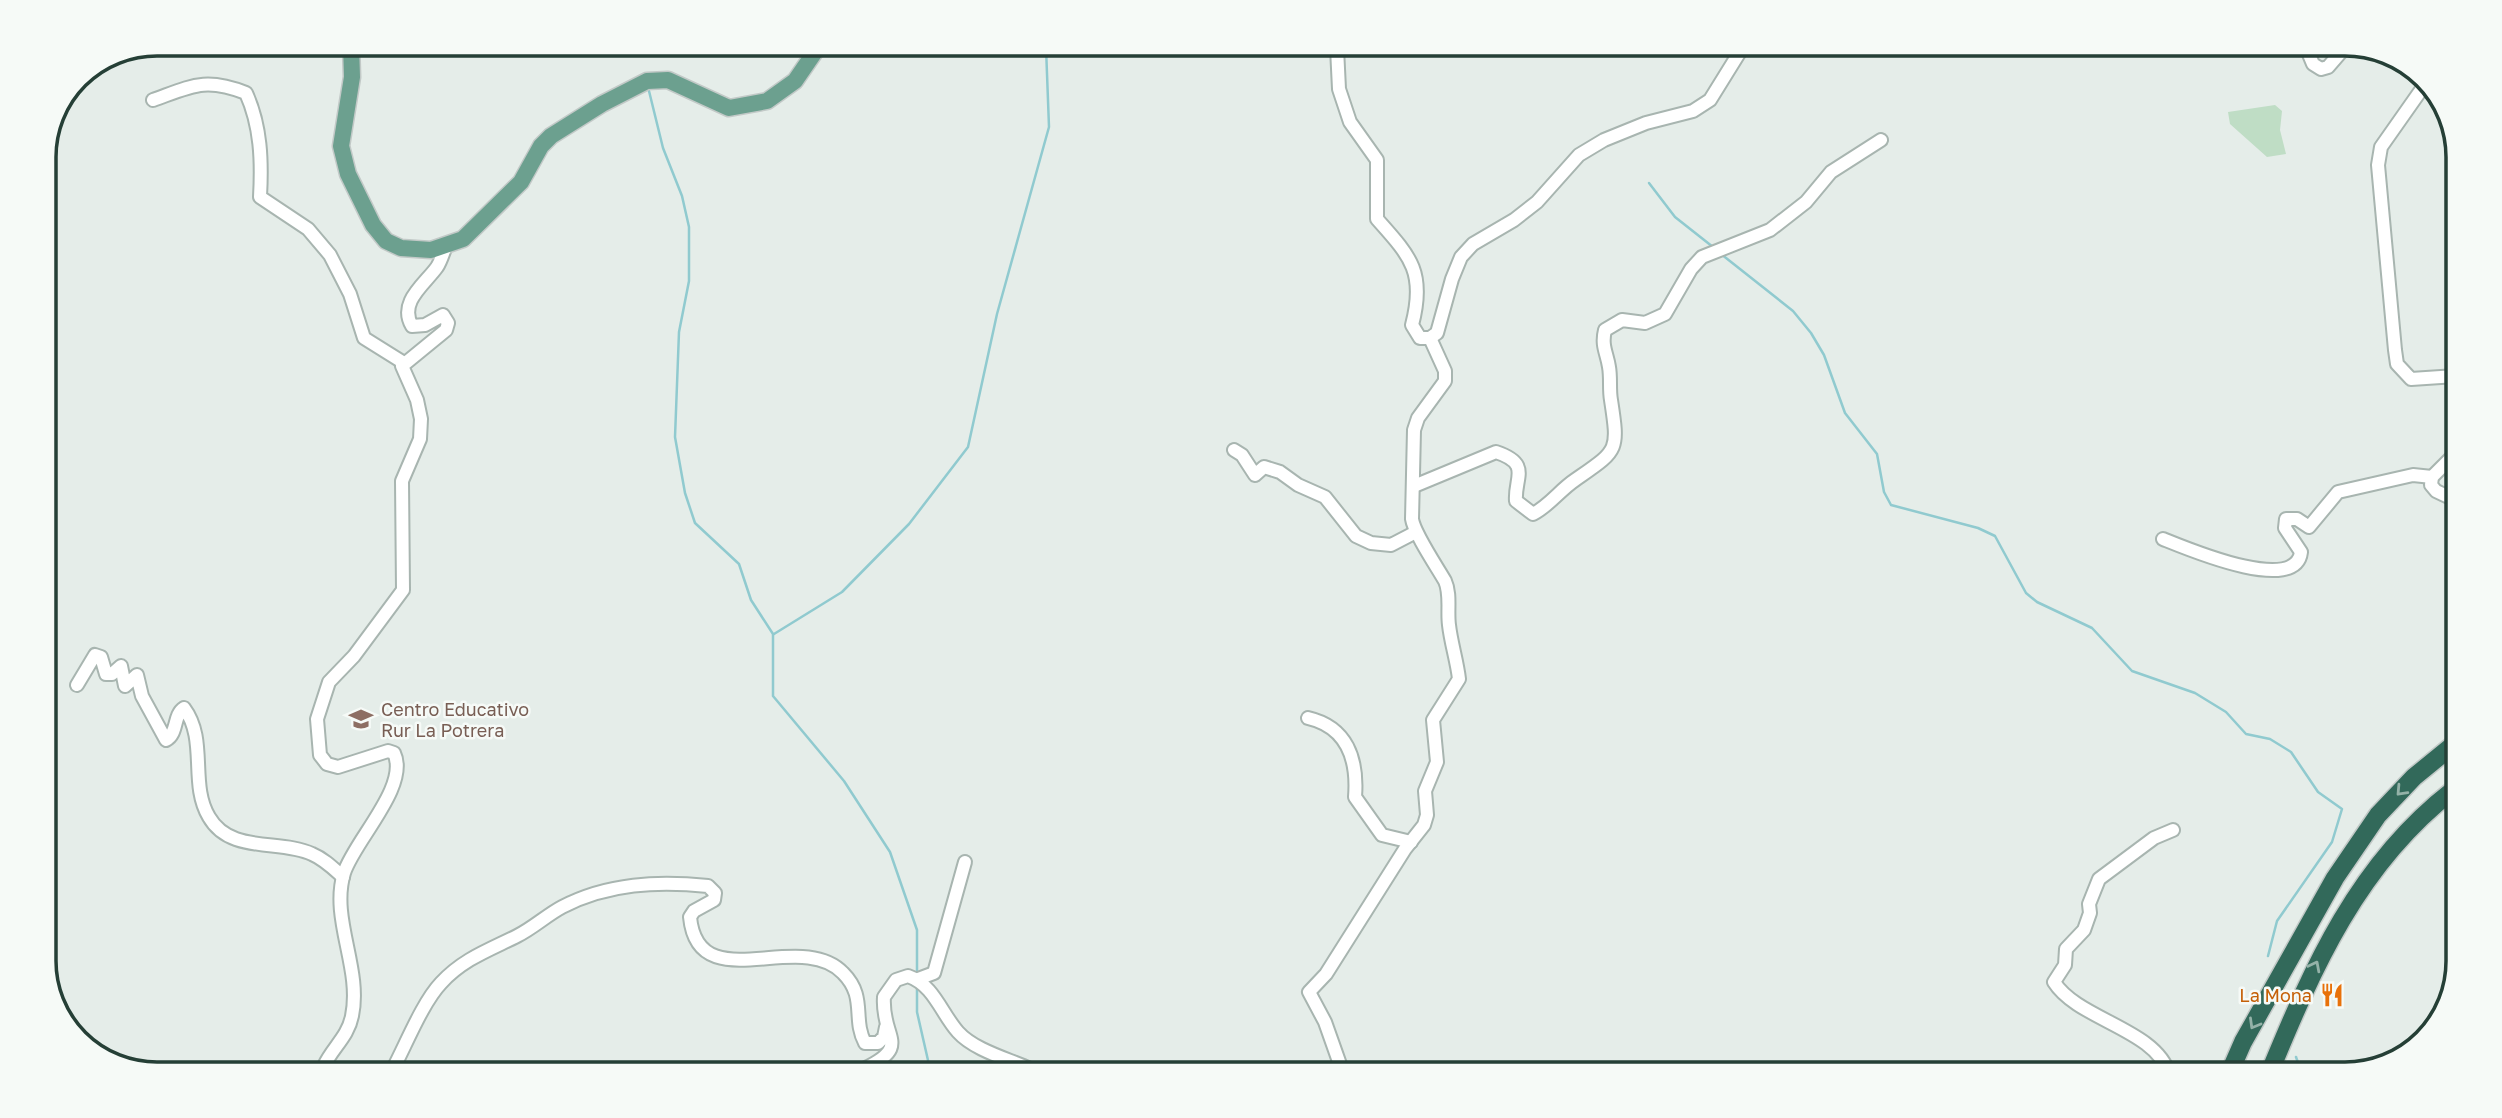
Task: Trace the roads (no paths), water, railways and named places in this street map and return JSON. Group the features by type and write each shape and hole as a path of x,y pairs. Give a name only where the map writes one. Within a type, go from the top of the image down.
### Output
{"highway":[{"path":"2234,1062 2335,877 2378,815 2414,777 2446,751"},
{"path":"2274,1062 2312,970 2353,898 2426,811 2446,796"}],"main road":[{"path":"351,56 352,77 341,146 348,174 373,225 386,241 415,250 446,246 463,239 521,182 541,146 551,136 630,88 647,81 668,80 729,108 767,101 795,82 812,56"}],"street":[{"path":"1337,56 1339,89 1350,122 1377,160 1377,219 1411,259 1418,300 1412,325 1420,338 1430,338 1437,333 1451,279 1461,257 1473,244 1514,220 1537,202 1579,155 1604,140 1646,123 1693,111 1710,100 1737,56"},
{"path":"2310,56 2320,69 2328,67 2338,56"},
{"path":"153,100 187,85 224,84 246,93 255,113 262,160 260,197 308,229 330,254 350,294 364,338 404,363"},
{"path":"2421,90 2387,137 2378,165 2397,364 2412,379 2446,377"},
{"path":"1414,486 1496,452 1513,461 1519,471 1521,480 1515,493 1516,501 1533,514 1546,507 1572,481 1610,454 1615,445 1616,426 1610,394 1609,364 1602,348 1605,330 1622,320 1645,323 1665,314 1691,269 1702,257 1770,230 1806,202 1830,172 1881,140"},
{"path":"327,1062 345,1038 353,1015 353,965 342,916 343,877 349,858 377,817 394,780 396,756 388,751 338,767 327,764 320,755 317,719 329,682 354,656 403,590 402,481 420,439 421,419 417,400 403,370 404,363 447,327 443,316 416,327 408,319 414,294 438,266 446,246"},
{"path":"1339,1062 1325,1022 1309,992 1326,975 1410,842 1424,825 1427,815 1425,791 1437,762 1433,720 1459,679 1451,643 1445,582 1416,532 1412,519 1414,430 1418,418 1445,382 1445,371 1430,338"},
{"path":"1234,450 1242,455 1255,475 1264,467 1280,471 1298,485 1325,497 1356,536 1371,543 1391,545 1416,532"},
{"path":"2446,463 2432,477 2431,485 2435,491 2446,496"},
{"path":"2163,538 2231,564 2279,571 2293,569 2300,562 2301,552 2285,528 2286,519 2297,519 2309,527 2338,492 2413,475 2432,477"},
{"path":"77,685 95,655 102,657 106,674 112,674 121,666 125,686 137,675 142,696 166,740 170,740 178,713 184,708 198,748 203,801 217,827 234,838 254,844 313,854 343,877"},
{"path":"1308,718 1324,721 1338,732 1351,751 1357,777 1355,797 1382,835 1410,842"},
{"path":"2163,1062 2158,1053 2073,1000 2054,982 2064,965 2066,949 2084,930 2090,913 2089,904 2099,879 2154,838 2173,830"},
{"path":"878,1062 886,1058 891,1048 884,997 896,979 934,973 965,862"},
{"path":"397,1062 439,984 461,965 481,951 526,931 562,907 593,894 647,883 708,886 715,893 715,900 694,911 690,917 695,938 703,949 730,961 803,956 825,958 845,974 855,990 865,1043 878,1043 884,1037 886,1027"},
{"path":"913,978 968,1041 1014,1062"}],"waterway":[{"path":"774,634 842,592 909,524 968,447 997,314 1049,127 1046,56"},
{"path":"649,91 663,148 682,196 689,227 689,281 679,332 675,437 685,493 695,523 739,564 751,600 773,634 773,696 844,781 890,852 917,930 917,976"},
{"path":"1649,183 1675,217 1713,247"},
{"path":"1721,254 1793,311 1811,333 1824,355 1845,413 1877,454 1884,492 1891,505 1978,528 1995,536 2026,593 2037,602 2092,628 2132,671 2195,693 2226,712 2246,734 2270,739 2291,752 2318,792 2342,809 2332,842 2277,921 2268,956"},
{"path":"917,986 917,1012 928,1062"},
{"path":"2296,1057 2298,1062"}],"place":[{"name":"Centro Educativo Rur La Potrera","path":"361,719"},
{"name":"La Mona","path":"2332,995"}]}
